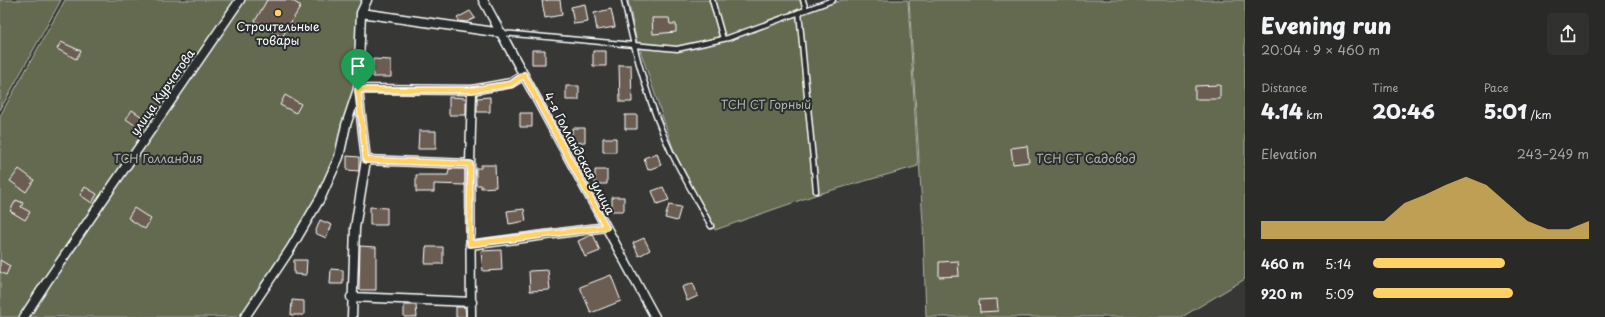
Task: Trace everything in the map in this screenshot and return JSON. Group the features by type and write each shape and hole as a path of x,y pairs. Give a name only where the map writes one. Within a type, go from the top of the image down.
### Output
{"street":[{"name":"улица Курчатова","path":"24,317 46,282 240,0"},
{"path":"352,317 355,228 366,160 358,90 361,14 367,0"},
{"name":"4-я Голландская улица","path":"483,0 655,317"},
{"path":"361,14 502,33"},
{"path":"358,90 472,90 511,84 524,75"},
{"path":"245,317 291,248 321,197 339,157 346,125 358,90"},
{"path":"471,317 470,164 472,90"},
{"path":"366,160 470,164"},
{"path":"470,244 606,227"},
{"path":"352,297 472,302"}],"lane":[{"path":"624,0 648,94 672,153 711,226"},
{"path":"712,0 723,39"},
{"path":"803,0 806,10"},
{"path":"502,33 677,49 723,39 833,0"},
{"path":"799,12 816,191"}],"green space":[{"path":"0,0 61,0 0,110"},
{"name":"ТСН Голландия","path":"65,0 366,0 357,89 338,156 310,213 243,317 0,317 0,116"},
{"name":"ТСН СТ Горный","path":"628,0 804,0 809,12 842,0 908,0 918,166 815,195 715,230 674,151 636,38"},
{"name":"ТСН СТ Садовод","path":"909,0 1245,0 1245,279 1182,317 926,317 923,223"}],"building":[{"name":"Строительные товары","path":"267,0 291,0 301,6 282,37 255,21"},
{"path":"560,0 562,15 545,18 542,1"},
{"path":"585,4 588,22 574,24 571,7"},
{"path":"611,9 615,27 597,30 594,13"},
{"path":"470,11 475,18 467,22 459,21 457,18"},
{"path":"652,18 669,18 670,24 676,24 676,32 653,34"},
{"path":"61,42 81,51 76,59 57,49"},
{"path":"532,50 545,50 545,64 532,64"},
{"path":"593,51 606,51 606,66 593,66"},
{"path":"373,59 391,60 391,77 373,77"},
{"path":"619,65 631,65 632,102 620,102"},
{"path":"1220,85 1220,99 1195,99 1195,86"},
{"path":"566,86 579,86 579,100 566,100"},
{"path":"285,95 301,104 296,113 280,105"},
{"path":"449,97 466,98 466,115 449,115"},
{"path":"490,97 490,112 477,112 477,98"},
{"path":"132,110 148,121 142,130 126,119"},
{"path":"520,113 532,113 532,127 520,127"},
{"path":"625,115 637,115 637,129 625,129"},
{"path":"572,128 585,128 585,142 572,143"},
{"path":"419,131 436,131 436,149 418,149"},
{"path":"603,138 616,138 616,152 603,152"},
{"path":"1027,146 1029,162 1013,164 1011,148"},
{"path":"657,153 661,165 648,170 644,158"},
{"path":"347,156 359,157 359,171 347,170"},
{"path":"481,165 495,165 496,187 481,188 481,185 476,185 476,168 481,168"},
{"path":"19,169 34,180 26,192 10,181"},
{"path":"449,169 465,169 465,185 434,184 434,192 416,192 416,175 448,175"},
{"path":"595,170 607,170 607,184 595,184"},
{"path":"85,187 97,194 92,203 80,195"},
{"path":"663,187 669,200 657,204 652,191"},
{"path":"612,197 624,197 624,211 612,211"},
{"path":"16,200 23,203 21,207 30,212 25,220 10,211"},
{"path":"669,205 681,207 677,221 665,218"},
{"path":"370,207 387,208 387,225 370,225"},
{"path":"134,208 151,219 145,229 128,218"},
{"path":"524,209 526,221 509,224 507,211"},
{"path":"320,220 332,225 326,238 315,233"},
{"path":"593,234 600,251 585,257 578,241"},
{"path":"644,238 650,250 639,256 633,243"},
{"path":"360,246 376,247 376,290 359,290"},
{"path":"426,247 443,247 443,264 425,264"},
{"path":"501,250 502,270 483,271 481,251"},
{"path":"0,260 10,266 6,275 0,272"},
{"path":"294,260 307,260 306,275 294,274"},
{"path":"958,261 959,276 939,277 939,262"},
{"path":"331,269 343,270 343,284 330,284"},
{"path":"548,270 550,290 530,291 529,271"},
{"path":"611,275 621,301 591,313 580,287"},
{"path":"693,283 698,296 687,301 682,287"},
{"path":"997,299 998,311 980,312 979,300"},
{"path":"292,300 304,301 304,315 291,315"},
{"path":"404,305 416,305 417,317 404,317"},
{"path":"456,307 465,307 466,317 456,317"}],"place":[{"name":"Строительные товары","path":"278,13"}],"route":[{"path":"524,75 606,227 470,244 470,164 366,160 358,90 472,90 511,84 524,75"}]}
